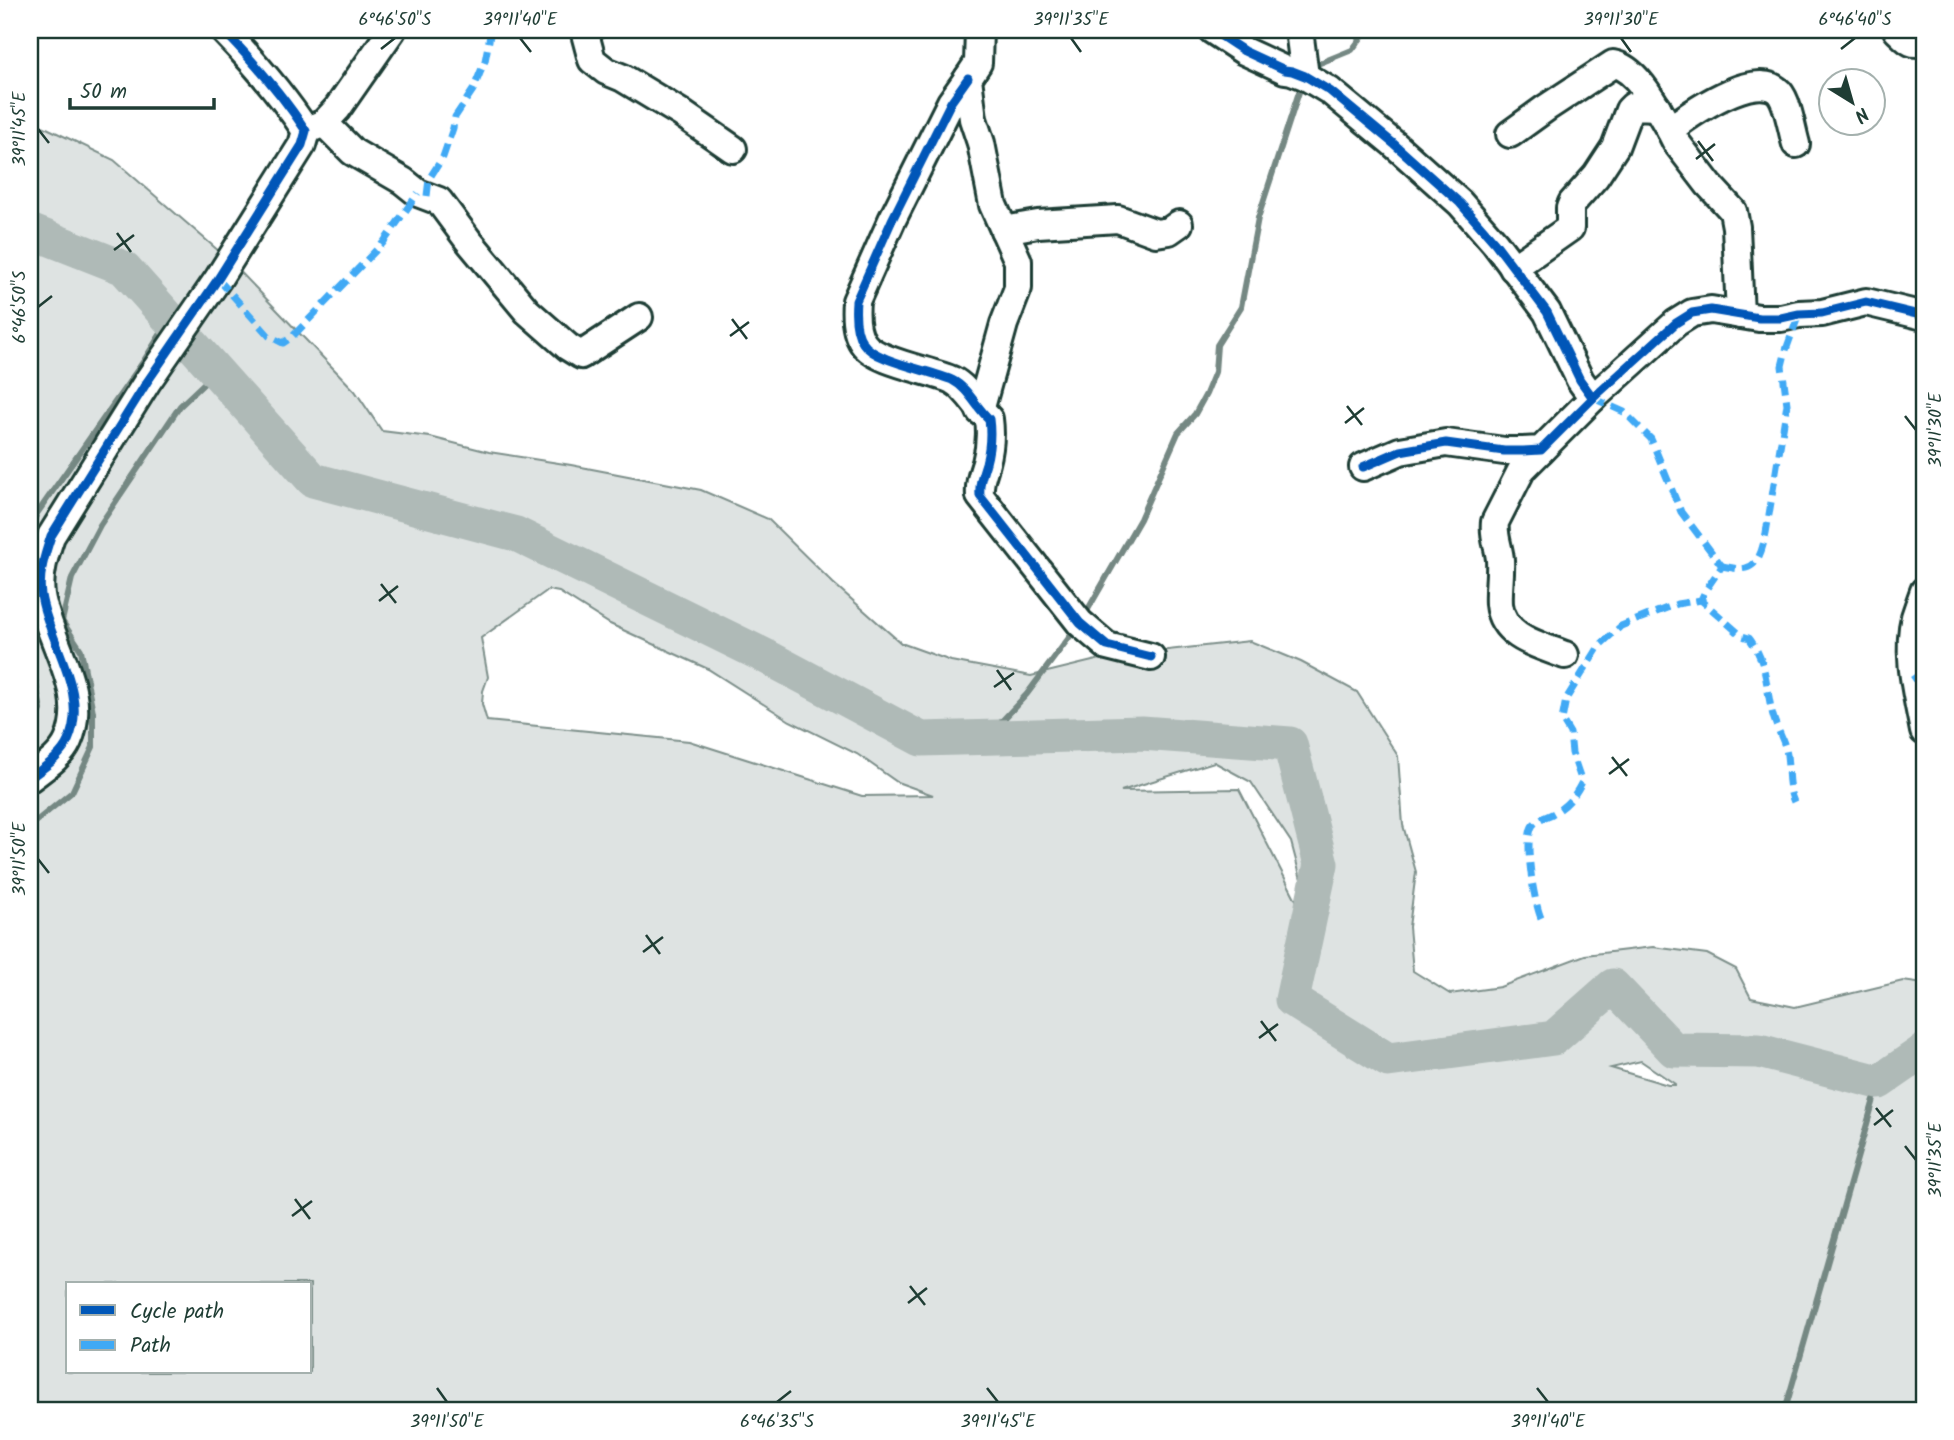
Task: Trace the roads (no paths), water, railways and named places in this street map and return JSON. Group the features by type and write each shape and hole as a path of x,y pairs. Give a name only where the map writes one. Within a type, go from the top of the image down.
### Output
{"street":[{"path":"223,30 274,87 315,127 418,193 439,201 527,311 568,347 581,355 639,317"},
{"path":"30,778 58,755 68,741 75,713 70,684 41,594 43,563 51,536 147,382 212,287 302,145 315,127 337,110 392,30"},
{"path":"584,30 592,60 606,71 623,78 681,113 733,149"},
{"path":"979,30 978,63 951,102 892,220 856,301 854,316 862,342 872,353 954,381 975,400 989,419 991,436 979,483 980,496 1080,623 1107,646 1151,657"},
{"path":"1212,30 1244,51 1305,76 1330,91 1460,203 1495,243 1547,312 1580,380 1594,398"},
{"path":"1299,30 1305,76"},
{"path":"1897,30 1909,42 1924,42"},
{"path":"1510,134 1613,64 1625,68 1635,76 1657,107 1676,142 1733,211 1740,315"},
{"path":"968,78 973,119 981,144 993,205 1018,261 1018,288 1004,324 981,411"},
{"path":"1670,130 1733,91 1747,86 1760,86 1779,92 1796,144"},
{"path":"1513,268 1570,228 1572,203 1596,176 1615,147 1629,110 1633,106 1657,107"},
{"path":"1004,230 1038,224 1118,219 1156,233 1170,231 1179,224"},
{"path":"1565,655 1511,631 1503,618 1499,606 1500,557 1494,531 1495,522 1522,469 1594,398 1676,323 1692,313 1711,310 1759,318 1781,318 1822,313 1866,302 1924,316"},
{"path":"1363,467 1401,451 1447,443 1522,452 1541,450"},
{"path":"1924,591 1915,618 1913,651 1913,675 1924,731"}],"waterway":[{"path":"1320,63 1352,50 1367,30"},
{"path":"1083,618 1140,519 1178,433 1195,414 1206,394 1215,372 1217,345 1241,307 1258,218 1299,92"},
{"path":"30,231 124,268 313,480 516,534 765,656 921,739 1142,733 1290,744 1321,864 1292,1000 1388,1060 1554,1038 1613,986 1674,1050 1759,1051 1879,1082 1924,1051"},
{"path":"30,533 36,515 170,319"},
{"path":"30,826 72,792 93,747 93,712 81,650 62,621 72,578 100,525 180,406 216,372"},
{"path":"987,737 1027,694 1077,627"},
{"path":"30,654 41,710 30,734"},
{"path":"1785,1410 1879,1082"}]}
